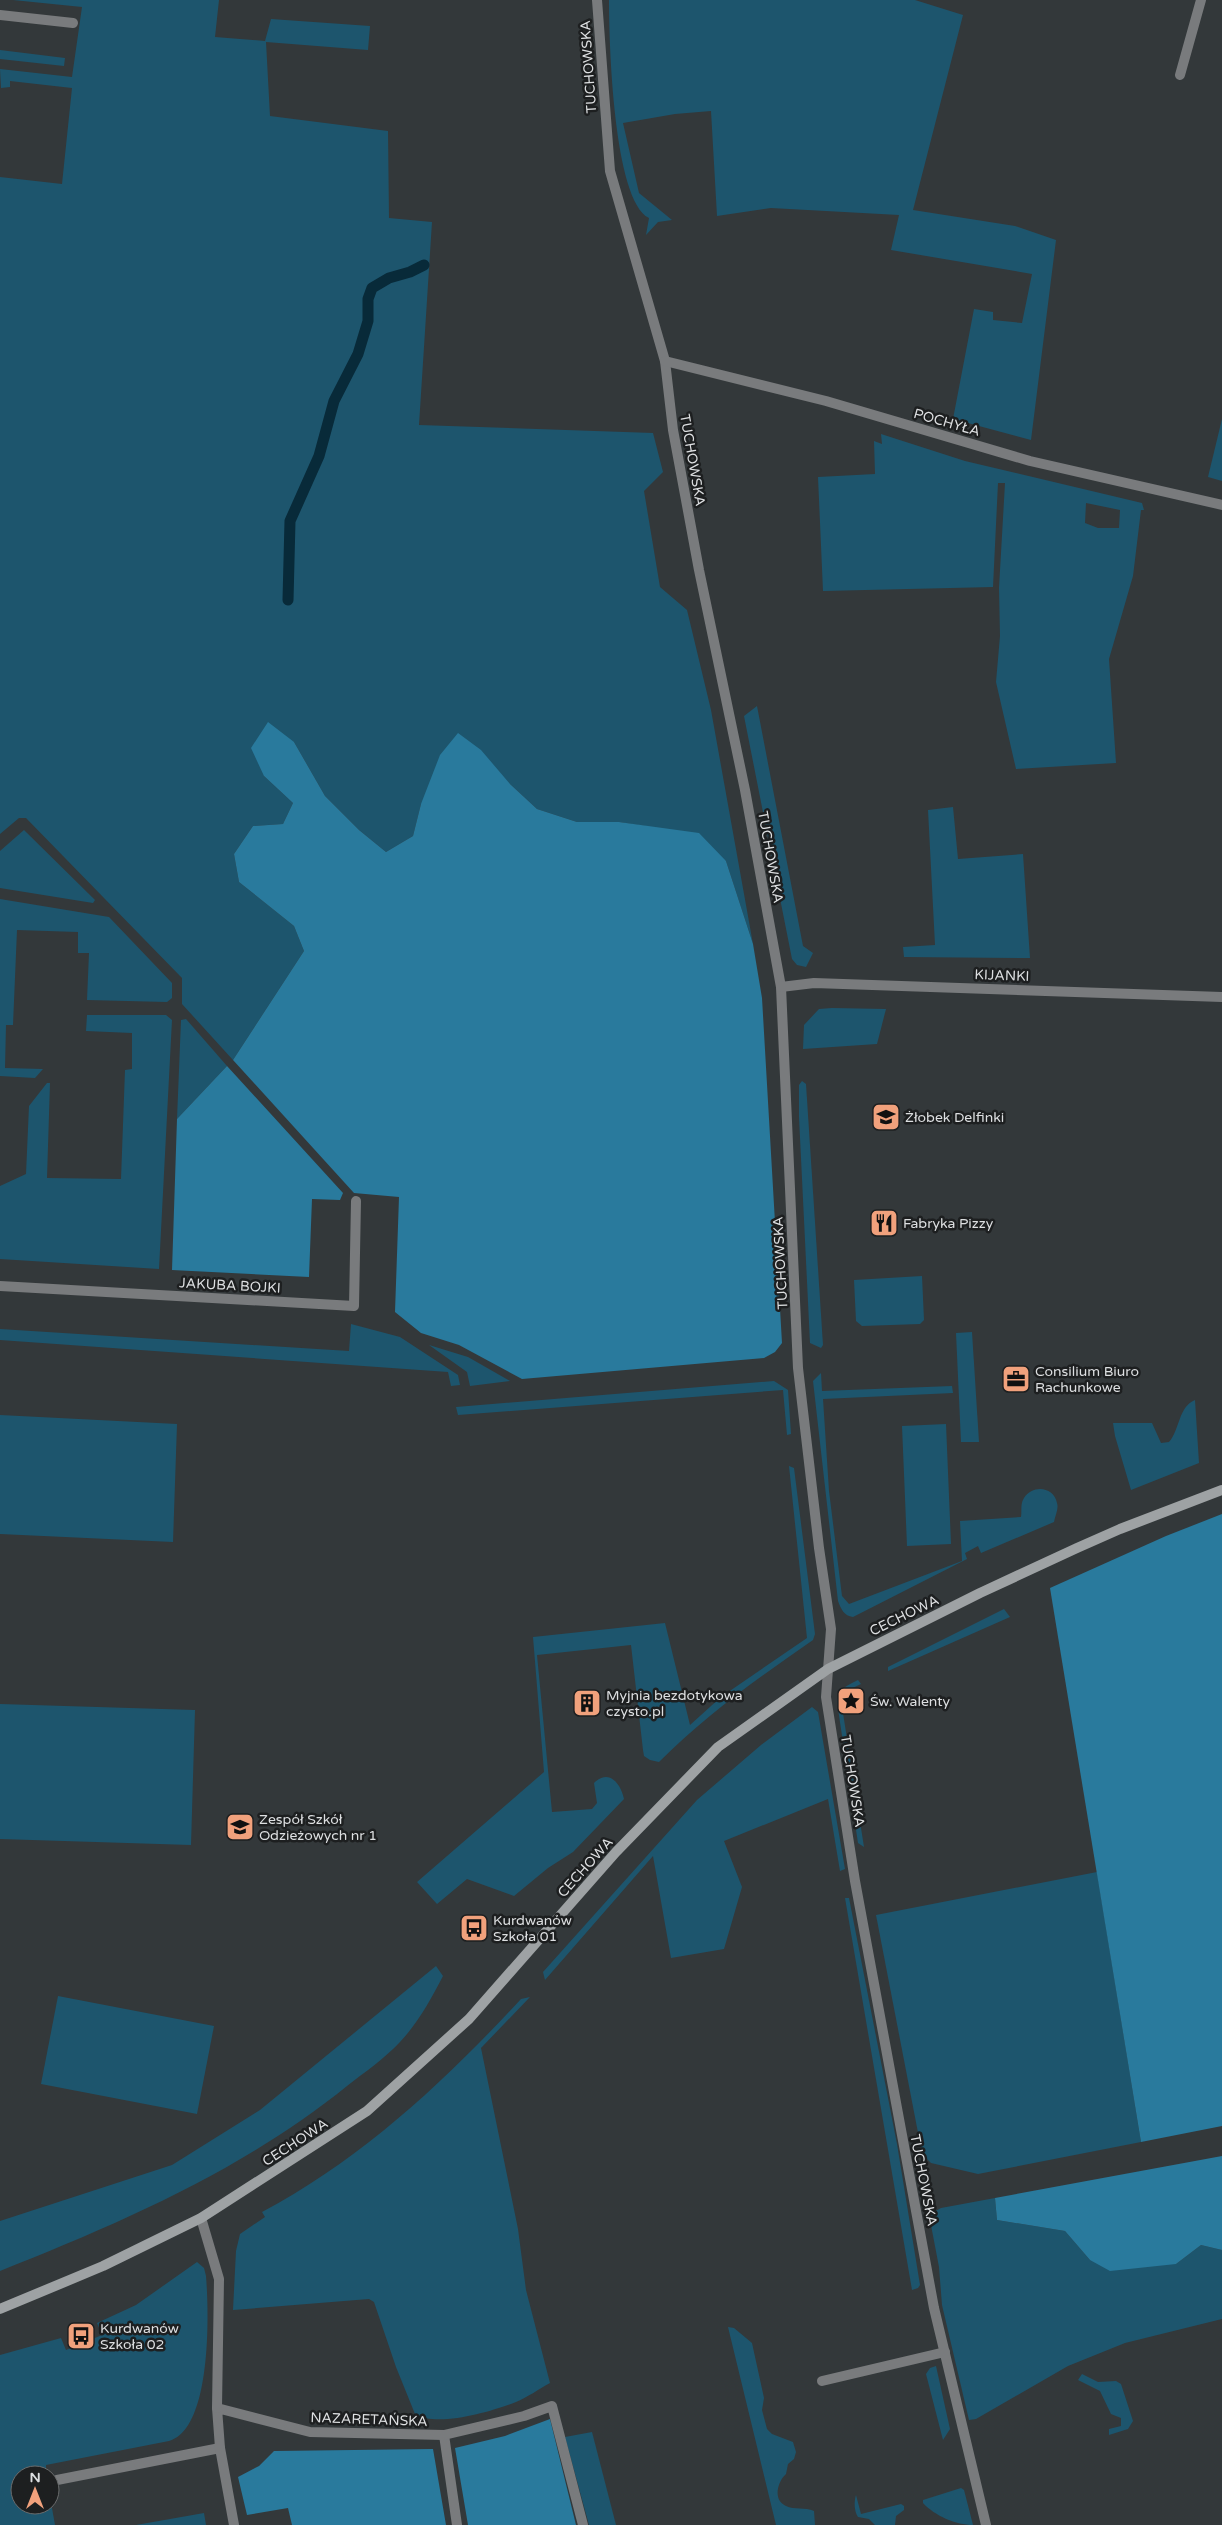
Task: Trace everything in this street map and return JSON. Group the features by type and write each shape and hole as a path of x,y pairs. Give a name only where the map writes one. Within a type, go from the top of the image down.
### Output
{"street":[{"name":"TUCHOWSKA","path":"597,0 610,171 665,362 673,430 697,561 745,790 781,987 798,1368 819,1548 832,1629 826,1697 855,1881 913,2197 944,2352 986,2525"},
{"path":"1180,75 1201,0"},
{"path":"0,15 73,23"},
{"name":"POCHYŁA","path":"665,362 826,401 1030,461 1222,505"},
{"name":"KIJANKI","path":"781,987 814,983 1222,997"},
{"name":"JAKUBA BOJKI","path":"0,1286 354,1306 356,1201"},
{"name":"CECHOWA","path":"0,2309 102,2266 201,2218 367,2111 469,2020 616,1852 718,1746 828,1669 980,1593 1077,1548 1222,1490"},
{"path":"201,2218 218,2279 217,2408 220,2448 234,2525"},
{"path":"822,2381 944,2352"},
{"path":"444,2435 524,2416 552,2406 583,2525"},
{"name":"NAZARETAŃSKA","path":"217,2408 310,2432 444,2435 457,2525"},
{"path":"60,2479 220,2448"}],"shaded area":[{"path":"13,0 219,0 215,37 265,41 271,19 370,26 368,50 266,42 270,116 388,131 389,218 432,222 419,425 653,433 663,472 644,491 660,587 687,610 711,710 753,944 726,861 645,826 619,822 577,822 537,809 510,784 421,804 413,836 386,852 359,830 325,796 294,742 264,776 293,803 283,824 253,826 234,854 239,882 294,926 304,951 233,1060 182,1004 182,978 26,818 19,818 0,834 0,177 62,184 72,88 10,81 10,87 1,88 0,69 72,77 82,7"},
{"path":"609,0 915,0 963,15 913,210 1015,226 1056,240 1031,440 953,419 974,309 993,312 993,320 1022,323 1032,274 891,250 899,215 771,208 717,216 711,111 675,114 623,123 639,193 672,220 658,222 646,235 649,218 637,205 628,182 621,152 612,82"},
{"path":"0,50 65,58 64,66 0,59"},
{"path":"1222,419 1222,481 1208,477"},
{"path":"881,434 965,461 1142,503 1144,510 1141,510 1133,576 1109,659 1116,763 1016,769 996,682 1000,636 999,588 1005,483 998,483 993,587 823,591 818,477 875,474 874,441 882,444","holes":["1086,503 1120,510 1119,528 1098,528 1085,523"]},
{"path":"757,706 803,946 813,953 806,967 797,965 792,959 744,716"},
{"path":"268,722 294,742 325,796 359,830 386,852 413,836 421,804 440,755 458,733 481,750 510,784 537,809 577,822 619,822 699,833 726,861 753,944 762,998 782,1343 775,1352 764,1358 522,1379 459,1345 421,1333 395,1312 399,1197 354,1193 233,1060 304,951 294,926 239,882 234,854 253,826 283,824 293,803 264,776 251,748"},
{"path":"953,807 958,859 1023,854 1030,958 904,957 903,947 935,945 928,810"},
{"path":"24,830 95,900 93,903 0,888 0,851"},
{"path":"0,899 109,917 172,983 172,998 167,1002 87,1000 89,953 78,953 78,932 17,930 13,1025 6,1025 5,1068 43,1069 35,1078 0,1076"},
{"path":"819,1009 886,1009 877,1044 803,1049 804,1025"},
{"path":"87,1015 166,1015 172,1020 159,1269 0,1259 0,1186 26,1174 29,1106 47,1083 50,1083 47,1178 121,1179 125,1070 132,1069 132,1033 86,1031"},
{"path":"186,1019 227,1066 177,1119 181,1020"},
{"path":"227,1066 343,1193 340,1200 312,1199 309,1277 172,1270 177,1119"},
{"path":"802,1081 806,1084 823,1345 821,1348 810,1343 799,1117 799,1085"},
{"path":"922,1276 924,1320 920,1324 862,1326 856,1321 854,1280"},
{"path":"351,1324 400,1337 458,1375 460,1385 451,1386 448,1372 0,1340 0,1329 349,1351"},
{"path":"972,1332 979,1442 961,1442 956,1333"},
{"path":"429,1345 468,1357 510,1381 470,1386 467,1372"},
{"path":"821,1373 822,1391 952,1386 953,1393 823,1399 829,1491 842,1596 849,1604 962,1561 960,1521 1021,1517 1024,1498 1038,1489 1048,1491 1055,1498 1058,1508 1054,1522 981,1553 978,1546 965,1553 967,1559 853,1617 845,1614 838,1601 813,1381"},
{"path":"774,1381 788,1390 791,1434 787,1435 783,1390 458,1415 456,1407"},
{"path":"1195,1400 1199,1463 1131,1490 1113,1423 1152,1423 1161,1443 1169,1442 1185,1408"},
{"path":"0,1415 177,1424 173,1542 0,1534"},
{"path":"946,1424 951,1544 907,1546 902,1426"},
{"path":"789,1466 794,1468 815,1634 813,1640 752,1683 695,1728 659,1762 644,1756 631,1645 537,1655 552,1812 592,1809 597,1803 594,1783 605,1777 617,1783 624,1799 573,1852 548,1868 514,1896 467,1879 437,1904 417,1882 544,1772 533,1637 665,1623 690,1725 721,1697 807,1638"},
{"path":"1222,1514 1222,2126 1141,2142 1050,1588 1166,1536"},
{"path":"1004,1609 1010,1617 888,1671 888,1667"},
{"path":"858,1680 861,1684 840,1694 864,1847 858,1843 837,1702 841,1690"},
{"path":"0,1704 195,1710 191,1845 0,1839"},
{"path":"812,1707 818,1712 845,1869 840,1871 828,1799 724,1841 742,1887 724,1949 671,1958 653,1856 545,1980 543,1972 697,1800 761,1745"},
{"path":"1097,1872 1141,2142 978,2174 931,2163 923,2155 920,2143 876,1915"},
{"path":"845,1898 849,1898 897,2144 920,2285 912,2290"},
{"path":"436,1966 443,1976 424,2011 407,2035 381,2060 307,2116 224,2169 181,2192 91,2233 0,2271 0,2221 172,2165 260,2110"},
{"path":"58,1996 214,2026 197,2114 41,2084"},
{"path":"530,1997 481,2048 518,2229 526,2290 550,2383 520,2400 494,2410 451,2419 425,2418 415,2414 396,2367 374,2302 369,2299 233,2310 236,2251 240,2234 265,2217 262,2212 299,2191 368,2143 401,2116 463,2059 521,1999"},
{"path":"1222,2156 1222,2250 1201,2245 1176,2264 1110,2271 1090,2260 1065,2231 997,2220 995,2198"},
{"path":"995,2198 997,2220 1065,2231 1090,2260 1176,2264 1201,2245 1222,2250 1222,2319 1125,2343 1068,2366 976,2419 969,2420 942,2305 939,2267 930,2220 932,2213 941,2208"},
{"path":"197,2262 204,2268 208,2315 205,2368 193,2415 183,2432 169,2441 46,2465 10,2465 10,2515 53,2515 55,2525 0,2525 0,2355 61,2338 66,2350 102,2335 97,2323 136,2305"},
{"path":"728,2327 734,2328 752,2343 764,2398 762,2410 767,2429 772,2434 793,2442 796,2452 794,2459 788,2464 786,2474 779,2486 779,2499 786,2506 814,2511 815,2525 776,2525"},
{"path":"936,2366 950,2429 943,2440 926,2374 930,2368"},
{"path":"1082,2374 1098,2382 1116,2381 1121,2384 1133,2421 1128,2429 1109,2435 1109,2429 1121,2426 1121,2418 1111,2414 1100,2391 1078,2380"},
{"path":"550,2419 576,2525 468,2525 455,2448 505,2436"},
{"path":"592,2432 616,2525 589,2525 565,2437"},
{"path":"433,2449 446,2525 292,2525 288,2508 247,2515 238,2477 259,2466 274,2451"},
{"path":"961,2488 964,2490 973,2525 966,2525 946,2519 933,2512 923,2503 923,2500"},
{"path":"856,2495 861,2514 901,2504 904,2506 904,2510 896,2516 895,2525 875,2525 869,2519 858,2517 855,2506"},
{"path":"204,2513 206,2525 136,2525"}],"waterway":[{"path":"288,600 290,521 319,456 334,401 358,354 368,321 368,299 372,288 389,278 410,272 424,265"}],"place":[{"name":"Żłobek Delfinki","path":"886,1117"},
{"name":"Fabryka Pizzy","path":"884,1223"},
{"name":"Consilium Biuro Rachunkowe","path":"1016,1379"},
{"name":"Św. Walenty","path":"851,1701"},
{"name":"Myjnia bezdotykowa czysto.pl","path":"587,1703"},
{"name":"Zespół Szkół Odzieżowych nr 1","path":"240,1827"},
{"name":"Kurdwanów Szkoła 01","path":"474,1928"},
{"name":"Kurdwanów Szkoła 02","path":"81,2336"}]}
